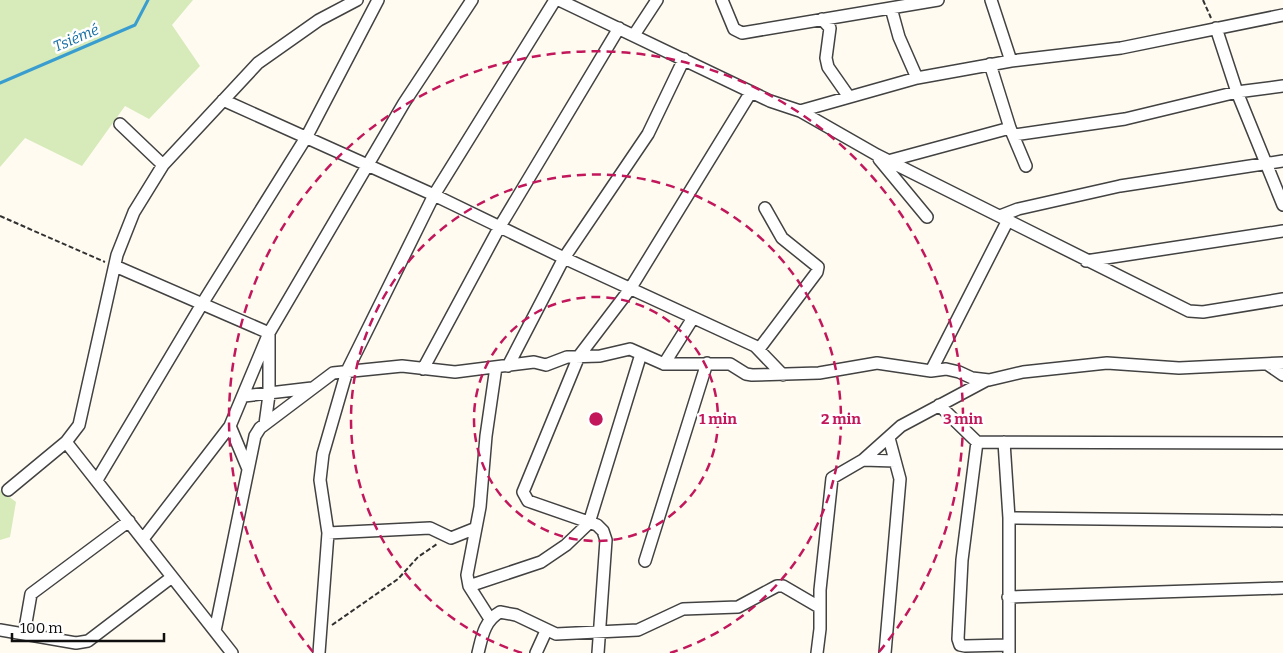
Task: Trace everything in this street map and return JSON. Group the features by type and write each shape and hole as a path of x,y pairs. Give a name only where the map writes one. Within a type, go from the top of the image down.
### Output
{"street":[{"path":"8,490 66,442 79,426 115,266 134,212 163,165 258,64 297,34 357,0"},
{"path":"97,480 202,304 307,136 378,0"},
{"path":"143,539 230,426 269,333 369,166 404,103 472,0"},
{"path":"318,653 328,533 321,495 324,454 347,371 434,195 555,0"},
{"path":"559,0 770,101 800,111 888,161 1086,261 1194,312 1283,299"},
{"path":"634,35 657,0"},
{"path":"722,0 734,29 742,33 938,0"},
{"path":"991,0 1011,61"},
{"path":"891,8 898,37 917,78"},
{"path":"800,111 917,78 990,64 1121,48 1283,15"},
{"path":"822,19 830,28 826,58 828,67 849,97"},
{"path":"423,369 499,228 619,28"},
{"path":"1216,28 1237,92 1268,163 1283,205"},
{"path":"508,366 564,258 648,134 684,59"},
{"path":"990,64 1012,132 1026,166"},
{"path":"888,161 1012,132 1125,119 1237,92 1283,86"},
{"path":"598,653 606,540 601,528 528,501 523,492 579,356 630,289 751,92"},
{"path":"223,100 307,136 759,349 784,375"},
{"path":"120,124 163,165"},
{"path":"877,155 927,217"},
{"path":"931,371 1004,218 1018,209 1120,186 1283,161"},
{"path":"759,349 817,272 818,267 814,261 782,238 765,208"},
{"path":"1086,261 1283,231"},
{"path":"115,266 269,333"},
{"path":"664,364 693,318"},
{"path":"266,424 269,395 269,333"},
{"path":"214,631 255,436 266,424 333,373 402,366 455,372 534,362 546,365 567,357 600,356 630,349 664,364 730,364 746,374 752,375 819,373 877,363 931,371 946,370 959,372 972,378 989,380"},
{"path":"469,586 541,562 566,545 589,523 641,354"},
{"path":"645,562 707,363"},
{"path":"817,653 820,629 819,607 830,483 836,474 862,460 890,438 901,426 939,404 989,380 1023,372 1107,363 1179,368 1283,363"},
{"path":"1267,364 1283,375"},
{"path":"490,619 469,586 468,561 476,528 484,477 486,436 496,367"},
{"path":"244,396 260,393 269,395 313,388"},
{"path":"939,404 977,442 1283,443"},
{"path":"230,426 248,470"},
{"path":"885,653 900,478 890,438"},
{"path":"66,442 232,653"},
{"path":"977,442 962,560 958,639 960,649 1008,649 1009,518 1004,442"},
{"path":"862,460 895,460"},
{"path":"1009,518 1283,521"},
{"path":"24,634 31,594 128,521"},
{"path":"328,533 430,528 451,538 476,528"},
{"path":"0,630 76,643 88,641 172,577"},
{"path":"478,653 485,627 490,619 500,612 516,615 546,631 556,634 638,630 683,610 738,607 778,586 783,586 819,607"},
{"path":"1008,597 1283,588"},
{"path":"536,653 546,631"}],"path":[{"path":"1203,0 1216,28"},
{"path":"0,216 115,266"},
{"path":"320,634 398,580 429,548 451,538"}],"green space":[{"path":"0,0 193,0 172,25 200,66 149,119 125,106 82,166 25,138 0,167"},
{"path":"0,490 16,502 10,537 0,540"}],"waterway":[{"name":"Tsiémé","path":"0,83 135,25 148,0"}]}
